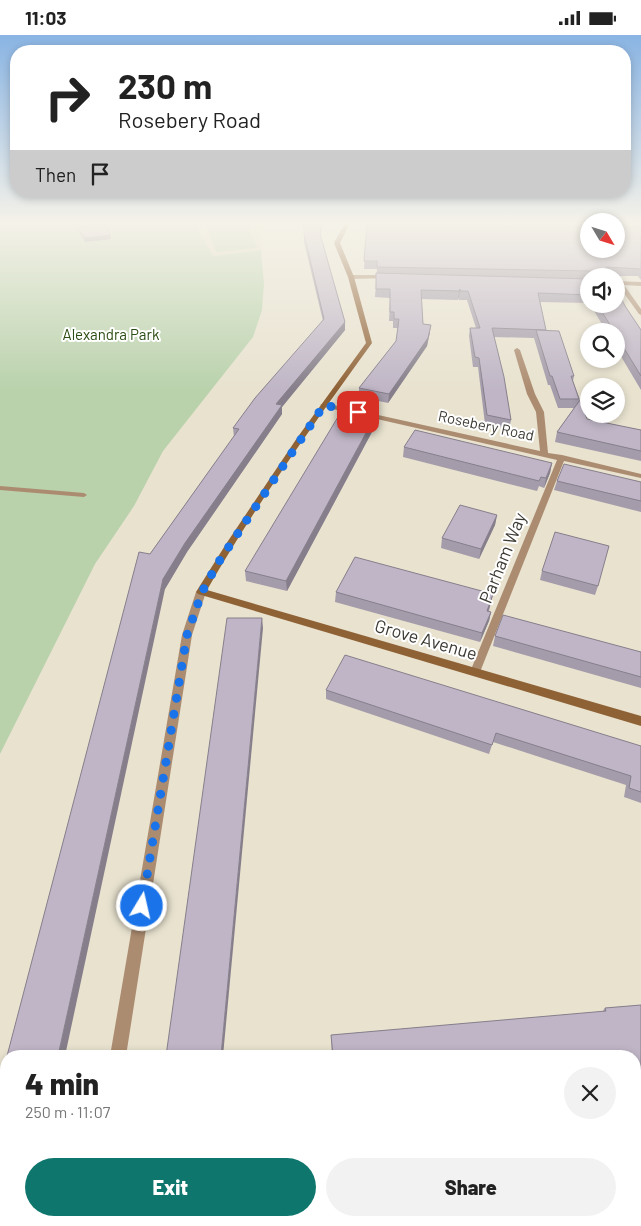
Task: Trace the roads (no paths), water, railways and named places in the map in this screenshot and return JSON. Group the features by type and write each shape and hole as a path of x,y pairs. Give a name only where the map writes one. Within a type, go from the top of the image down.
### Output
{"street":[{"path":"119,1050 187,635 202,592 232,541 340,379 369,343 351,279"},
{"path":"625,283 641,284"},
{"path":"625,292 641,313"},
{"path":"517,351 531,395 540,412 544,453"},
{"name":"Rosebery Road","path":"324,405 641,476"},
{"name":"Parham Way","path":"475,672 562,457"},
{"name":"Grove Avenue","path":"202,592 641,721"}],"lane":[{"path":"0,488 84,495"}],"park label":[{"name":"Alexandra Park","path":"111,335"}]}
